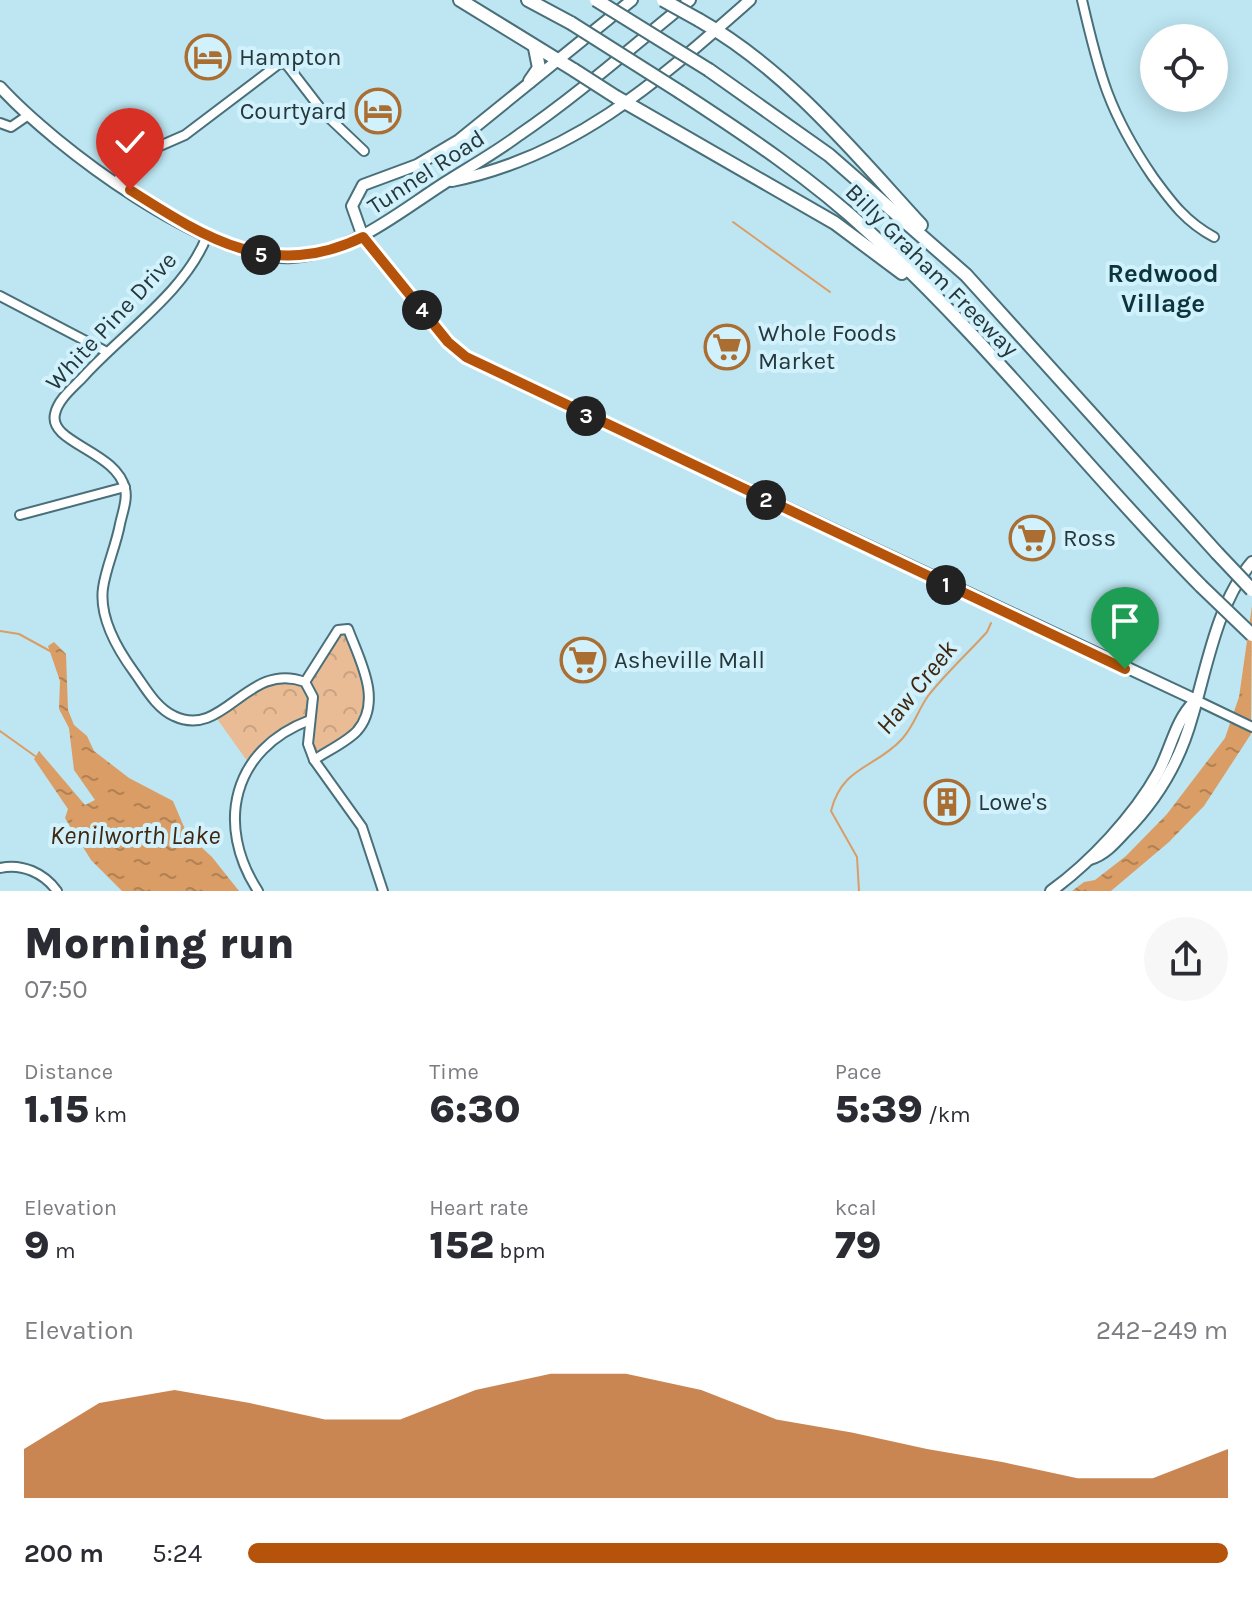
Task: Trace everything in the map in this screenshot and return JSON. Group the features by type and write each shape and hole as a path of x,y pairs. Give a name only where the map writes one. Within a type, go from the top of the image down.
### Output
{"highway":[{"path":"460,0 621,100 835,223 939,301"},
{"name":"Billy Graham Freeway","path":"528,0 571,23 680,92 805,179 869,232 939,301 1201,586 1252,635"},
{"name":"Billy Graham Freeway","path":"596,0 709,70 829,155 966,275 1252,590"},
{"path":"663,0 716,30 784,82 847,145 966,275"},
{"path":"530,81 539,68 535,48"}],"main road":[{"path":"632,0 559,61 433,157 363,185 352,206 363,237 448,342 466,357 1196,700"},
{"name":"Tunnel Road","path":"0,87 27,116 116,182 207,236 262,255 289,257 333,249 363,237 520,135 690,0"},
{"path":"446,182 497,170 548,151 716,30 750,0"},
{"path":"1051,891 1090,859 1143,797 1163,763 1183,713 1196,700 1222,621 1252,562"}],"street":[{"path":"1082,0 1100,79 1115,118 1180,215 1214,237"},
{"path":"116,182 137,156 185,135 280,63 287,65 324,113 364,151"},
{"path":"0,123 11,127 27,116"},
{"name":"White Pine Drive","path":"125,487 113,464 63,435 54,421 60,402 190,267 207,236"},
{"path":"0,296 107,352"},
{"path":"20,515 125,487 116,546 103,587 102,605 120,653 158,705 176,718 204,719 215,716 272,678 287,675 305,682 313,697 308,744 314,760 362,827 383,891"},
{"path":"305,682 338,630 348,629 365,674 371,704 357,731 314,760"},
{"path":"1196,700 1252,727"},
{"path":"258,891 246,873 237,840 234,814 236,789 250,765 282,735 310,720"},
{"path":"0,868 24,867 40,875 57,891"}],"green space":[{"path":"348,629 371,704 357,731 314,760 308,744 309,721 282,735 250,765 215,716 272,678 305,681 338,630"}],"water":[{"path":"1252,606 1251,734 1204,806 1169,842 1111,891 1072,891 1084,882 1095,880 1126,856 1167,814 1225,738 1239,697"},
{"name":"Kenilworth Lake","path":"54,642 66,654 68,710 74,725 87,736 94,751 129,778 173,801 187,834 212,857 239,891 122,891 91,860 65,818 68,809 34,759 39,751 85,805 95,800 74,770 69,728 59,709 60,681 48,646"}],"waterway":[{"name":"Haw Creek","path":"733,222 830,292"},
{"name":"Haw Creek","path":"859,891 857,857 831,811 836,796 851,776 902,739 928,696 987,632 991,623"},
{"path":"0,631 19,634 50,651"},
{"path":"0,731 35,756"}],"place":[{"name":"Hampton","path":"208,57"},
{"name":"Courtyard","path":"378,111"},
{"name":"Whole Foods Market","path":"727,347"},
{"name":"Ross","path":"1032,538"},
{"name":"Asheville Mall","path":"583,660"},
{"name":"Lowe's","path":"947,802"}],"district":[{"name":"Redwood Village","path":"1163,288"}],"route":[{"path":"130,190 207,236 262,255 299,256 333,249 363,237 448,342 466,357 1125,669"}]}
